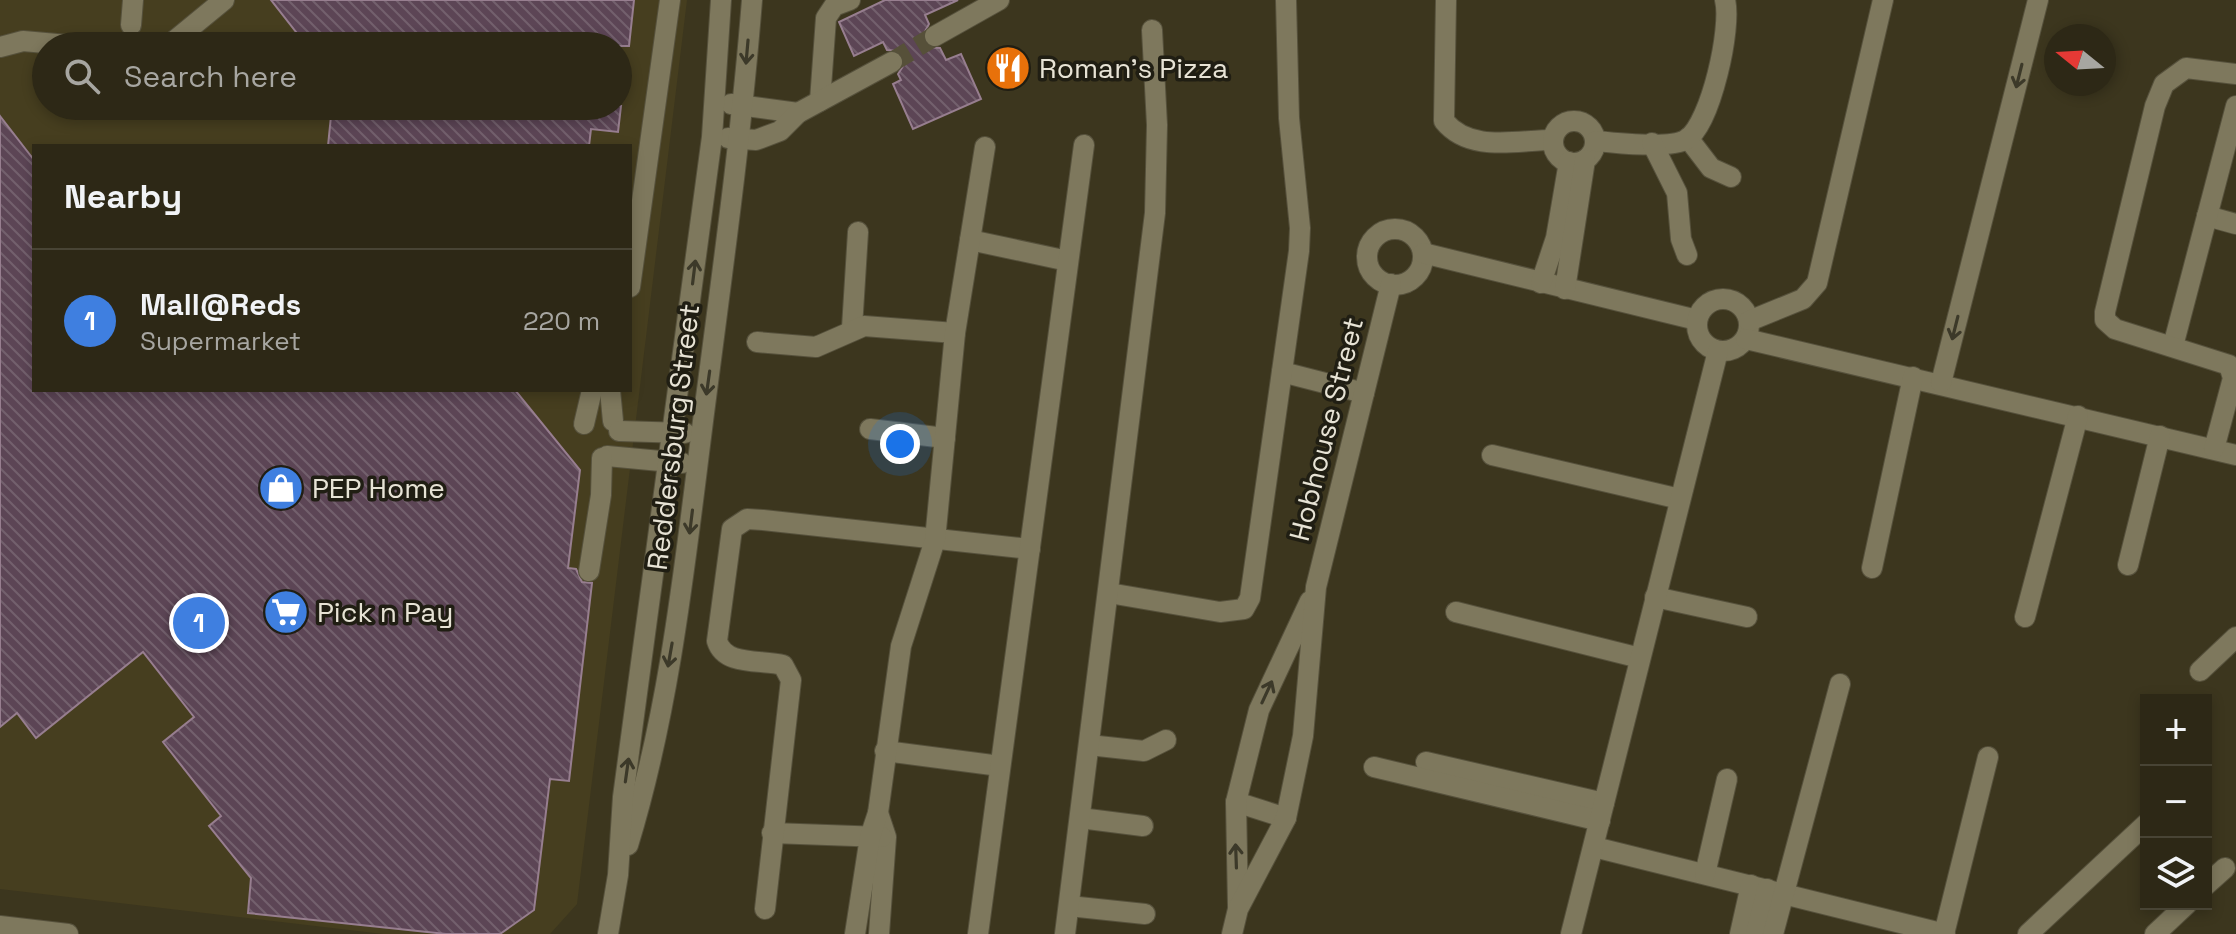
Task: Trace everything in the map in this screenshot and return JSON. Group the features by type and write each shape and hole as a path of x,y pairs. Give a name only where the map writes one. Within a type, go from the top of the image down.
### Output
{"street":[{"path":"131,25 133,0"},
{"path":"185,32 224,0"},
{"path":"632,273 670,0"},
{"name":"Reddersburg Street","path":"608,934 618,875 623,797 712,137 721,0"},
{"name":"Reddersburg Street","path":"618,875 643,791 683,579 732,198 748,140 742,104 752,0"},
{"path":"820,101 826,18 834,6 850,0"},
{"path":"935,36 999,0"},
{"path":"1109,593 1220,612 1244,609 1250,598 1300,228 1289,118 1286,0"},
{"path":"1446,0 1444,121 1463,138 1477,141 1553,140"},
{"path":"1541,283 1577,161 1596,141 1678,143 1688,138 1701,122 1728,33 1725,0"},
{"path":"1747,330 1740,305 1723,299 1706,305 1697,320 1703,343 1718,351 1734,350 1747,330 1803,299 1817,283 1883,0"},
{"path":"1941,383 2038,0"},
{"path":"1065,934 1155,213 1157,161 1152,30"},
{"path":"0,47 32,42"},
{"path":"712,137 748,140 780,131 798,113 892,62"},
{"path":"2214,449 2232,371 2225,361 2115,329 2105,320 2105,312 2155,106 2164,84 2186,68 2236,74"},
{"path":"715,103 798,113"},
{"path":"2173,346 2236,106"},
{"path":"1577,161 1555,152 1553,140 1560,126 1575,120 1589,127 1596,141"},
{"path":"1688,138 1716,173 1731,177"},
{"path":"1652,143 1677,193 1681,239 1687,255"},
{"path":"978,934 1084,145"},
{"path":"879,934 878,813 885,751 901,646 935,540 955,333 985,147"},
{"path":"1565,289 1577,161"},
{"path":"2207,216 2236,224"},
{"path":"1386,230 1405,231 1419,243 1423,253 1416,274 1409,281 1391,284 1374,275 1368,264 1367,254 1376,237 1386,230"},
{"path":"852,328 858,232"},
{"path":"970,240 1068,261"},
{"path":"1423,253 1697,320"},
{"name":"Hobhouse Street","path":"1232,934 1238,909 1286,818 1303,736 1316,587 1391,284"},
{"path":"757,342 816,347 852,328 864,326 955,333"},
{"path":"1747,330 1913,377 2236,455"},
{"path":"1576,933 1602,812 1718,351"},
{"path":"1282,372 1364,393"},
{"path":"1872,568 1913,377"},
{"path":"584,424 592,392"},
{"path":"610,392 616,426 701,434"},
{"path":"2025,617 2078,416"},
{"path":"870,429 945,438"},
{"path":"2128,565 2160,436"},
{"path":"1492,455 1680,499"},
{"path":"589,571 605,457 697,465"},
{"path":"765,909 791,680 783,665 733,658 719,648 717,641 732,529 747,519 1030,549"},
{"name":"Hobhouse Street","path":"1238,909 1236,802 1259,710 1316,587"},
{"path":"1655,597 1747,617"},
{"path":"1456,612 1640,658"},
{"path":"2200,671 2236,637"},
{"path":"1756,934 1767,889 1840,684"},
{"path":"1089,745 1144,751 1166,740"},
{"path":"885,751 1000,766"},
{"path":"1594,847 1944,934 1988,757"},
{"path":"1426,762 1602,812"},
{"path":"1374,767 1602,812"},
{"path":"1705,874 1727,779"},
{"path":"1236,802 1286,818"},
{"path":"1080,818 1143,826"},
{"path":"2028,934 2140,830"},
{"path":"772,833 878,837"},
{"path":"855,934 858,910 878,837"},
{"path":"2212,880 2225,868"},
{"path":"1740,934 1767,889"},
{"path":"1767,889 1773,934"},
{"path":"1069,906 1145,914"},
{"path":"858,910 881,912"},
{"path":"2155,934 2181,910"},
{"path":"0,926 68,934"}],"shaded area":[{"path":"0,0 687,0 577,904 550,934 383,934 0,889"}],"building":[{"path":"271,0 634,0 631,32 296,32"},
{"path":"885,0 958,0 925,15 929,24 922,37 928,47 940,48 946,60 961,54 981,99 913,129 893,84 901,80 898,74 905,63 903,55 887,50 883,42 854,56 839,22"},
{"path":"0,116 32,157 32,392 517,392 580,470 568,568 576,569 582,582 592,583 569,781 550,779 534,910 500,934 446,934 248,913 251,878 209,826 221,816 163,742 194,717 143,652 36,738 17,713 0,727"},
{"path":"331,120 619,120 618,132 591,129 589,144 328,144"}],"tunnel":[{"path":"892,62 935,36"}],"place":[{"name":"Roman's Pizza","path":"1008,68"},
{"name":"PEP Home","path":"281,488"},
{"name":"Pick n Pay","path":"286,612"},
{"name":"Mall@Reds","path":"199,623"}]}
